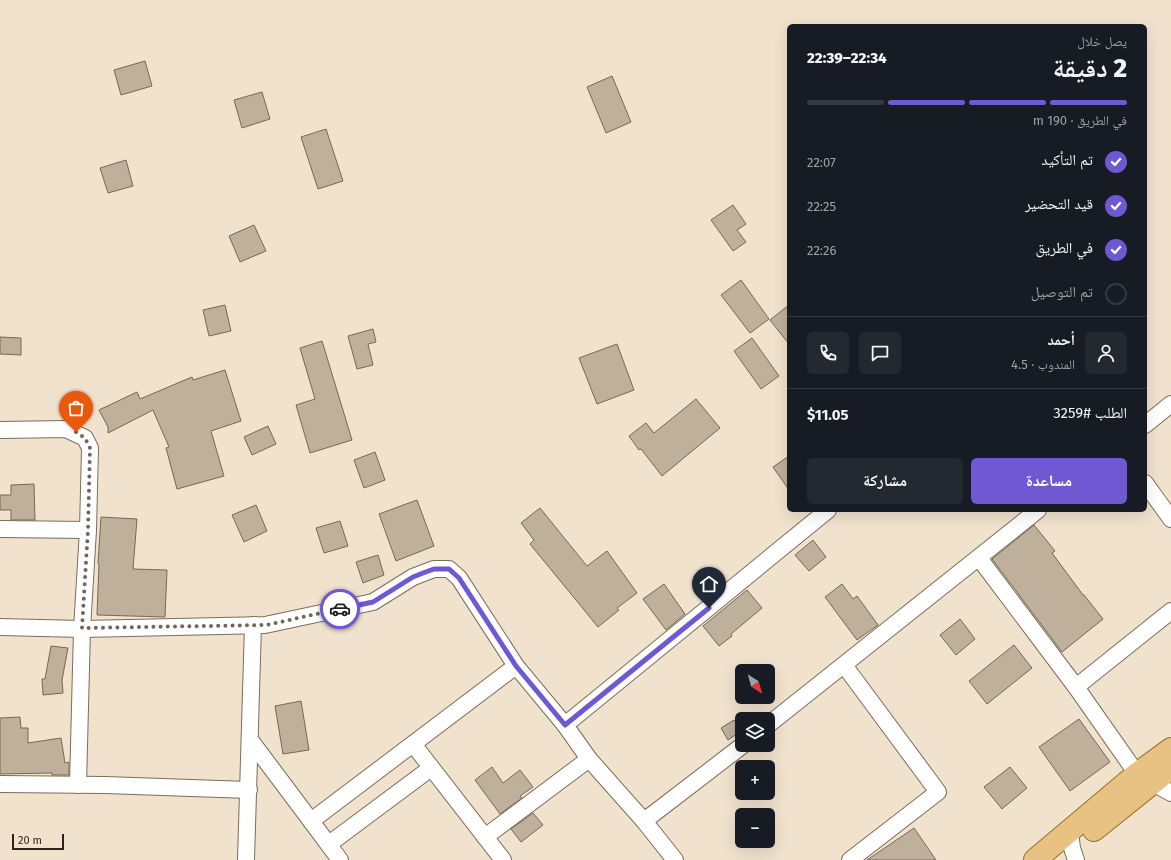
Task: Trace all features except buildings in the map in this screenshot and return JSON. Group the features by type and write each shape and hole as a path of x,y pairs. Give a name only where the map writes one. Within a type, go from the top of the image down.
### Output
{"main road":[{"path":"1153,784 1171,749"},
{"path":"1035,860 1069,850 1171,768"}],"street":[{"path":"1147,423 1171,406"},
{"path":"0,430 66,429 85,438 90,448 88,530 82,628 78,785"},
{"path":"1147,486 1171,519"},
{"path":"565,725 826,512"},
{"path":"775,719 1036,512"},
{"path":"0,529 88,530"},
{"path":"979,558 1076,687 1153,784"},
{"path":"0,627 82,628 266,625 373,602 413,577 434,569 449,569 459,578 516,666 565,725 588,759 644,821 675,860"},
{"path":"1076,687 1171,611"},
{"path":"246,860 250,790 253,625"},
{"path":"844,665 938,792 850,860"},
{"path":"312,821 516,666"},
{"path":"251,741 340,860"},
{"path":"413,744 503,860"},
{"path":"644,821 735,751"},
{"path":"485,837 588,759"},
{"path":"329,844 431,768"},
{"path":"0,784 250,790"}],"way so far":[{"path":"76,432 85,438 90,448 88,530 82,628 266,625 340,609"}],"route":[{"path":"340,609 373,602 413,577 423,573 434,569 449,569 459,578 516,666 565,725 709,608"}]}
